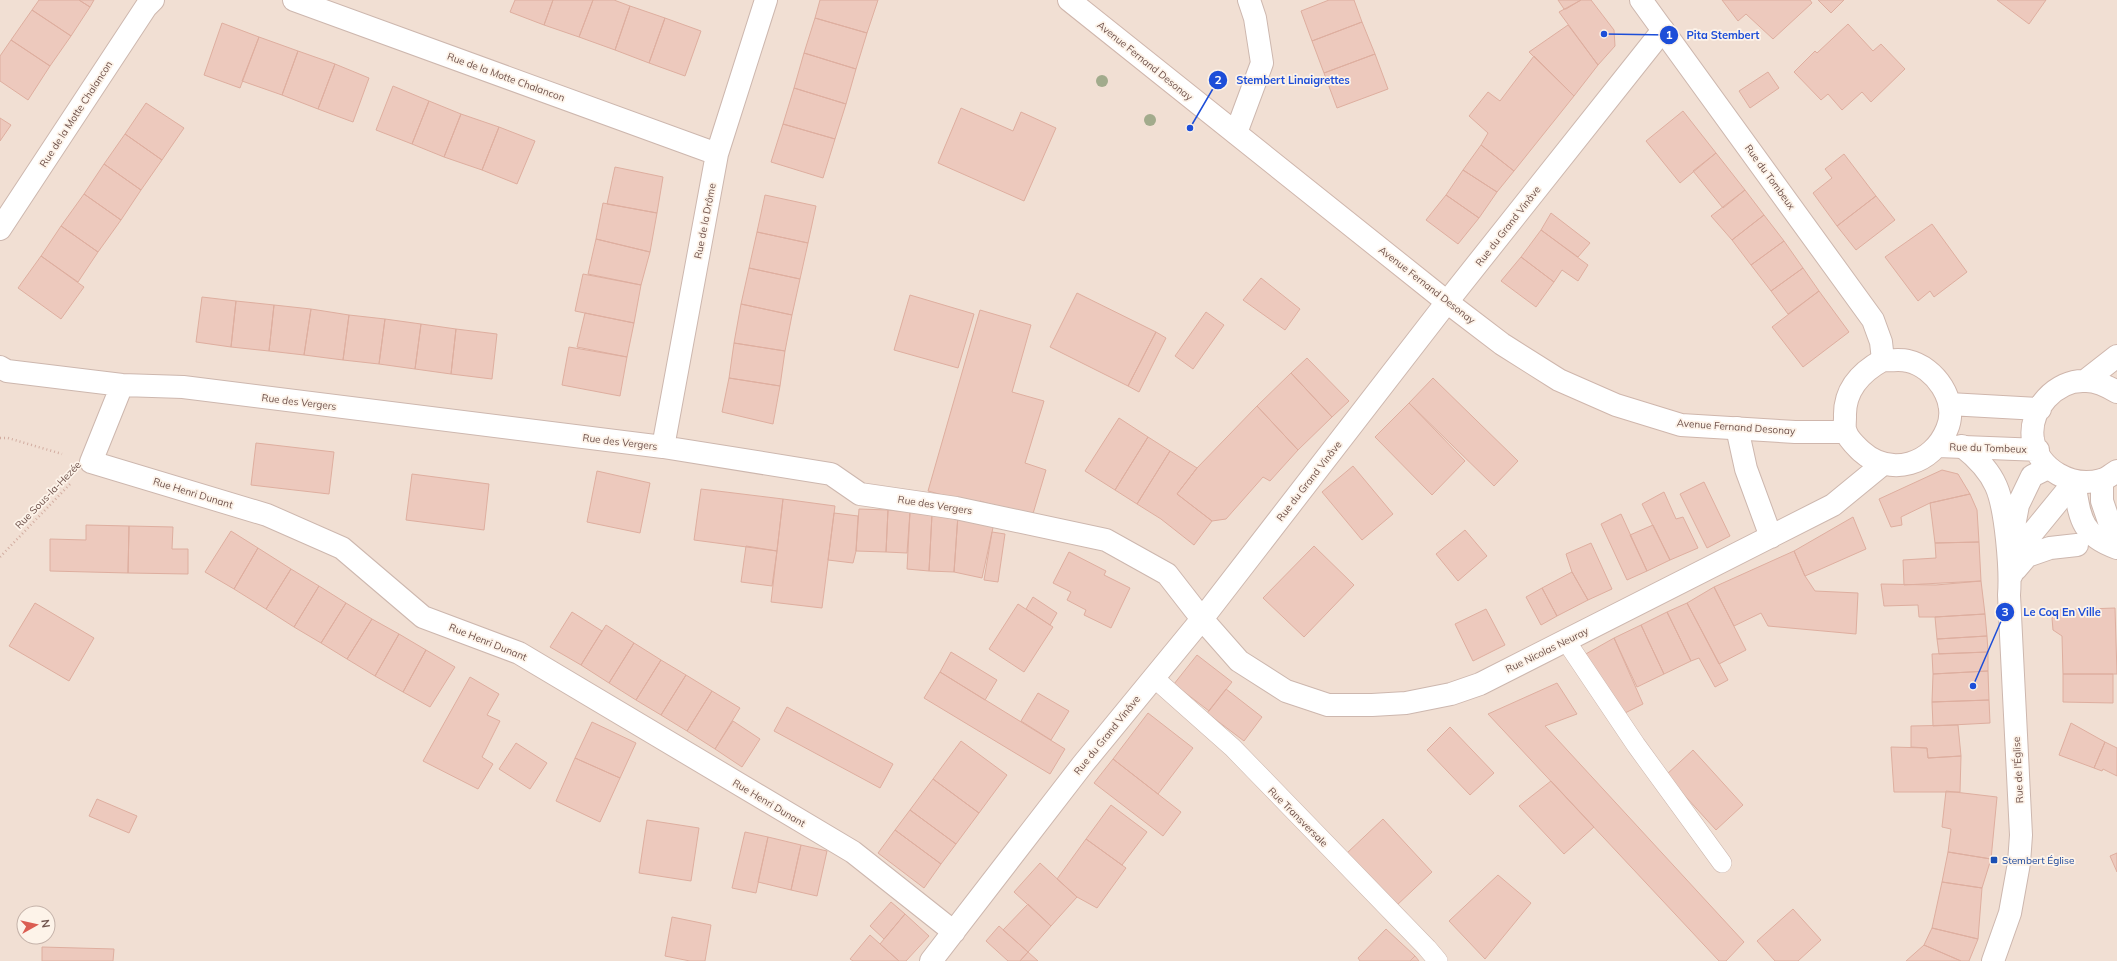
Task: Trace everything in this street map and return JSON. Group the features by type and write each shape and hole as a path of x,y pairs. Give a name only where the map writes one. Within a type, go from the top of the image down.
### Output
{"street":[{"name":"Rue de la Motte Chalancon","path":"0,229 146,7 154,0"},
{"name":"Rue de la Motte Chalancon","path":"294,0 717,154"},
{"name":"Rue de la Drôme","path":"663,447 717,154 766,0"},
{"name":"Avenue Fernand Desonay","path":"1069,0 1447,302 1502,344 1559,380 1616,405 1681,425 1795,432 1846,432"},
{"path":"1236,133 1262,63 1256,18 1249,0"},
{"name":"Rue du Tombeux","path":"1644,1 1663,30 1873,320 1881,342 1883,360 1907,361 1923,367 1936,377 1945,391 1948,404 1949,425 1938,446 1925,458 1912,464 1897,466 1882,464 1868,457 1856,446 1846,432"},
{"name":"Rue du Grand Vinâve","path":"931,961 1153,677 1202,619 1447,302 1663,30"},
{"path":"2085,381 2117,356"},
{"path":"1846,432 1845,413 1848,394 1858,378 1883,360"},
{"name":"Rue des Vergers","path":"0,367 7,371 122,385 183,387 663,447 831,474 860,494 956,508 1106,540 1166,574 1202,619"},
{"path":"2117,392 2102,384 2085,381 2070,383 2056,390 2045,400 2034,422 2033,430 2033,440 2048,468 2060,476 2074,482 2109,476 2102,501 2117,545"},
{"path":"90,462 122,385"},
{"path":"1948,404 2040,409"},
{"path":"1737,428 1746,469 1771,537"},
{"name":"Rue du Tombeux","path":"1938,446 2038,450"},
{"name":"Rue de l'Église","path":"1962,446 1975,456 1996,486 2002,511 2010,567"},
{"name":"Rue Henri Dunant","path":"90,462 267,515 342,548 423,617 519,652 853,852 954,932"},
{"name":"Rue Nicolas Neuray","path":"1202,619 1239,661 1286,691 1328,705 1406,703 1451,694 1480,684 1566,642 1834,505 1882,464"},
{"name":"Rue de l'Église","path":"1993,961 2010,913 2019,863 2022,834 2009,595 2010,567 2018,505 2032,476 2048,468"},
{"path":"2074,482 2079,510 2087,530 2104,543 2117,548"},
{"name":"Rue de l'Église","path":"2010,567 2029,537 2074,482"},
{"path":"2010,567 2027,556 2050,548 2077,545 2117,548"}],"lane":[{"path":"1566,642 1636,745 1722,863"},
{"name":"Rue Transversale","path":"1153,677 1233,748 1428,948 1438,961"}],"path":[{"path":"0,438 8,438 90,462"},
{"name":"Rue Sous-la-Hezée","path":"0,557 90,462"}],"shaded area":[{"path":"0,0 2117,0 2117,961 0,961"}],"building":[{"path":"39,0 79,0 90,7 71,36 32,10"},
{"path":"79,0 94,0 90,7"},
{"path":"515,0 553,0 544,25 510,12"},
{"path":"553,0 593,0 579,37 544,25"},
{"path":"593,0 614,0 630,6 615,50 579,37"},
{"path":"820,0 878,0 867,33 815,18"},
{"path":"1329,0 1354,0 1362,22 1312,41 1301,11"},
{"path":"1558,0 1581,0 1564,9"},
{"path":"1581,0 1591,0 1614,30 1615,46 1598,65 1559,12"},
{"path":"1722,0 1810,0 1812,3 1773,39 1746,14 1738,21"},
{"path":"1818,0 1844,0 1831,13"},
{"path":"1997,0 2046,0 2029,24"},
{"path":"630,6 665,18 649,63 615,50"},
{"path":"32,10 71,36 50,66 11,40"},
{"path":"665,18 701,31 685,76 649,63"},
{"path":"815,18 867,33 856,69 804,53"},
{"path":"1362,22 1375,54 1324,73 1312,41"},
{"path":"222,23 259,37 240,88 204,75"},
{"path":"1848,24 1873,51 1881,44 1905,69 1871,102 1862,92 1842,110 1828,94 1821,100 1794,72 1815,51 1817,53"},
{"path":"1568,25 1598,65 1574,96 1529,52"},
{"path":"259,37 298,51 282,95 242,81"},
{"path":"11,40 50,66 28,100 0,81 0,56"},
{"path":"298,51 335,64 318,109 282,95"},
{"path":"804,53 856,69 846,104 794,88"},
{"path":"1375,54 1388,89 1337,108 1324,73"},
{"path":"1534,56 1574,96 1514,171 1481,145 1488,133 1469,116 1488,92 1500,101"},
{"path":"335,64 369,78 353,122 318,109"},
{"path":"1768,72 1779,88 1750,108 1739,91"},
{"path":"393,86 429,101 412,144 376,130"},
{"path":"794,88 846,104 835,139 783,124"},
{"path":"429,101 461,114 444,157 412,144"},
{"path":"146,103 184,128 162,160 125,134"},
{"path":"961,108 1013,131 1021,112 1056,128 1024,201 938,163"},
{"path":"1683,111 1716,153 1680,183 1646,141"},
{"path":"461,114 499,127 482,170 444,157"},
{"path":"0,118 11,125 0,141"},
{"path":"783,124 835,139 823,178 771,162"},
{"path":"499,127 535,141 517,184 482,170"},
{"path":"125,134 162,160 141,190 104,164"},
{"path":"1481,145 1514,171 1497,192 1463,170"},
{"path":"1716,153 1745,190 1723,208 1693,171"},
{"path":"1844,154 1876,196 1837,226 1813,193 1832,178 1825,169"},
{"path":"104,164 141,190 121,220 84,194"},
{"path":"615,167 663,177 657,213 607,204"},
{"path":"1463,170 1497,192 1479,218 1446,195"},
{"path":"1745,190 1764,215 1732,240 1711,216"},
{"path":"84,194 121,220 98,252 61,226"},
{"path":"765,195 816,206 808,243 757,232"},
{"path":"1446,195 1479,218 1458,244 1426,220"},
{"path":"1876,196 1895,220 1856,250 1837,226"},
{"path":"603,203 657,213 650,252 596,239"},
{"path":"1551,213 1590,243 1578,257 1541,230"},
{"path":"1764,215 1784,241 1751,265 1732,240"},
{"path":"1932,224 1967,272 1934,297 1930,291 1918,301 1885,257"},
{"path":"61,226 98,252 78,282 41,256"},
{"path":"1541,230 1588,265 1578,281 1562,270 1554,282 1521,257"},
{"path":"757,232 808,243 800,279 749,268"},
{"path":"596,239 650,252 641,285 588,274"},
{"path":"1784,241 1803,268 1771,291 1751,265"},
{"path":"41,256 84,287 61,319 18,288"},
{"path":"1521,257 1554,282 1536,307 1501,281"},
{"path":"749,268 800,279 792,315 741,304"},
{"path":"1803,268 1819,291 1788,314 1771,291"},
{"path":"583,274 641,285 634,323 575,311"},
{"path":"1261,278 1300,309 1285,330 1243,300"},
{"path":"1819,291 1849,332 1803,367 1772,327"},
{"path":"1077,293 1156,332 1128,386 1050,347"},
{"path":"910,295 974,314 958,368 894,350"},
{"path":"202,297 236,301 231,347 196,342"},
{"path":"236,301 274,305 269,351 231,347"},
{"path":"741,304 792,315 785,351 734,343"},
{"path":"274,305 311,309 304,355 269,351"},
{"path":"311,309 349,315 343,360 304,355"},
{"path":"980,310 1031,325 1012,392 1044,401 1025,463 1046,470 1032,517 980,501 979,505 928,491"},
{"path":"1206,312 1224,325 1193,369 1175,356"},
{"path":"585,313 634,323 627,357 577,347"},
{"path":"349,315 385,319 379,364 343,360"},
{"path":"385,319 421,324 415,369 379,364"},
{"path":"421,324 456,329 451,374 415,369"},
{"path":"456,329 497,334 492,379 451,374"},
{"path":"1156,332 1166,338 1139,392 1128,386"},
{"path":"734,343 785,351 780,386 729,378"},
{"path":"569,347 627,357 620,396 562,385"},
{"path":"1307,358 1349,401 1332,417 1291,373"},
{"path":"1291,373 1332,417 1298,450 1257,406"},
{"path":"729,378 780,386 773,424 722,412"},
{"path":"1433,378 1518,461 1494,486 1409,403"},
{"path":"1409,403 1465,461 1432,495 1375,437"},
{"path":"1257,406 1298,450 1270,481 1263,477 1226,519 1212,521 1177,494 1197,468"},
{"path":"1119,418 1148,437 1115,490 1085,471"},
{"path":"1148,437 1170,451 1137,504 1115,490"},
{"path":"256,443 334,452 329,494 251,485"},
{"path":"1170,451 1197,468 1177,494 1212,521 1194,545 1161,519 1137,504"},
{"path":"1353,466 1393,514 1362,540 1322,492"},
{"path":"1942,470 1958,474 1970,494 1930,503 1901,517 1902,525 1891,527 1879,499"},
{"path":"597,471 650,483 640,533 587,522"},
{"path":"412,474 489,484 484,530 406,520"},
{"path":"1704,482 1730,536 1707,548 1680,494"},
{"path":"701,489 783,499 777,551 694,540"},
{"path":"1664,492 1676,519 1683,517 1698,548 1670,560 1642,504"},
{"path":"1970,494 1977,510 1979,542 1935,543 1930,503"},
{"path":"783,499 835,506 822,608 771,602"},
{"path":"859,509 888,510 886,552 856,551"},
{"path":"888,510 910,512 907,553 886,552"},
{"path":"910,512 932,514 929,571 907,569"},
{"path":"834,513 858,516 856,551 853,563 828,560"},
{"path":"932,514 958,515 954,572 929,571"},
{"path":"1621,514 1647,571 1627,580 1601,524"},
{"path":"958,515 994,523 982,578 954,572"},
{"path":"1853,517 1866,549 1805,576 1794,551"},
{"path":"86,525 129,526 128,573 50,571 50,539 86,540"},
{"path":"1653,525 1670,560 1647,571 1630,535"},
{"path":"129,526 173,527 172,549 188,549 188,574 128,573"},
{"path":"1465,530 1487,556 1458,581 1436,554"},
{"path":"231,531 258,548 234,589 205,572"},
{"path":"992,532 1005,534 998,582 984,580"},
{"path":"1979,542 1981,581 1904,585 1903,560 1936,558 1935,543"},
{"path":"1591,543 1612,589 1588,600 1572,572 1566,554"},
{"path":"746,546 777,551 772,586 741,582"},
{"path":"1314,546 1354,585 1304,637 1263,598"},
{"path":"258,548 291,569 266,609 234,589"},
{"path":"1794,551 1805,576 1815,591 1858,593 1856,634 1768,626 1761,613 1734,626 1714,587"},
{"path":"1069,552 1106,571 1104,575 1130,588 1111,628 1084,615 1086,610 1067,600 1071,592 1053,583"},
{"path":"291,569 319,586 294,627 266,609"},
{"path":"1572,572 1588,600 1557,616 1542,588"},
{"path":"1981,581 1985,614 1919,617 1918,605 1884,606 1881,584 1936,585"},
{"path":"319,586 346,603 321,643 294,627"},
{"path":"1714,587 1746,650 1719,664 1687,603"},
{"path":"1542,588 1557,616 1541,625 1526,597"},
{"path":"1033,597 1057,613 1050,625 1026,609"},
{"path":"35,603 94,638 69,681 9,646"},
{"path":"346,603 372,619 347,659 321,643"},
{"path":"1687,603 1728,680 1715,687 1699,658 1691,661 1667,612"},
{"path":"1018,604 1053,627 1024,672 989,649"},
{"path":"2115,608 2117,674 2063,674 2062,636 2053,630 2052,618 2059,610"},
{"path":"1486,609 1505,645 1473,661 1455,624"},
{"path":"572,612 602,631 581,665 550,647"},
{"path":"1667,612 1691,661 1664,674 1641,625"},
{"path":"1985,614 1987,636 1937,639 1935,617"},
{"path":"372,619 399,634 375,676 347,659"},
{"path":"606,625 634,643 609,683 581,665"},
{"path":"1641,625 1664,674 1637,687 1614,638"},
{"path":"399,634 426,650 403,692 375,676"},
{"path":"1987,636 1988,652 1939,654 1937,639"},
{"path":"1614,638 1643,704 1621,715 1584,655"},
{"path":"634,643 661,660 636,700 609,683"},
{"path":"426,650 455,667 430,707 403,692"},
{"path":"951,652 997,680 985,700 940,672"},
{"path":"1988,652 1988,671 1933,674 1932,654"},
{"path":"1197,655 1232,682 1209,711 1174,684"},
{"path":"661,660 686,675 661,715 636,700"},
{"path":"1988,671 1989,700 1932,702 1933,674"},
{"path":"940,672 1065,749 1050,774 924,698"},
{"path":"2063,674 2113,674 2113,703 2063,702"},
{"path":"686,675 712,691 687,731 661,715"},
{"path":"470,677 499,694 487,715 500,721 482,757 493,764 478,789 423,761"},
{"path":"1557,683 1577,714 1545,726 1744,942 1726,961 1719,961 1488,714"},
{"path":"1226,689 1262,717 1244,741 1207,713"},
{"path":"712,691 740,708 715,749 687,731"},
{"path":"1038,693 1069,711 1051,740 1021,721"},
{"path":"1989,700 1990,723 1933,726 1932,702"},
{"path":"787,707 893,764 880,788 774,731"},
{"path":"1148,713 1193,748 1158,794 1113,759"},
{"path":"733,721 760,739 742,767 715,749"},
{"path":"592,722 636,743 620,778 575,758"},
{"path":"2071,723 2105,742 2094,768 2059,755"},
{"path":"1958,725 1961,756 1928,758 1927,748 1911,747 1911,726"},
{"path":"1450,727 1494,773 1470,795 1427,750"},
{"path":"961,741 1007,775 979,813 933,779"},
{"path":"2105,742 2117,748 2117,776 2103,769 2102,771 2094,768"},
{"path":"516,743 547,763 530,789 499,769"},
{"path":"1891,747 1927,748 1928,758 1961,756 1960,792 1894,792"},
{"path":"1693,750 1743,805 1716,830 1666,775"},
{"path":"575,758 620,778 600,822 556,801"},
{"path":"1113,759 1181,812 1163,836 1094,783"},
{"path":"933,779 979,813 956,844 910,810"},
{"path":"1551,781 1594,827 1564,854 1519,806"},
{"path":"1946,791 1997,797 1991,859 1948,852 1951,829 1942,827"},
{"path":"97,799 137,816 129,833 89,816"},
{"path":"1111,805 1147,832 1122,865 1086,839"},
{"path":"910,810 956,844 941,864 895,830"},
{"path":"1383,819 1432,872 1396,906 1347,853"},
{"path":"647,820 699,828 691,881 639,873"},
{"path":"895,830 941,864 924,888 878,853"},
{"path":"745,832 768,837 756,893 732,888"},
{"path":"768,837 801,845 791,890 758,882"},
{"path":"1086,839 1126,868 1097,908 1077,897 1057,879"},
{"path":"801,845 827,851 817,896 791,890"},
{"path":"1948,852 1991,859 1982,888 1942,882"},
{"path":"2117,853 2117,872 2110,856"},
{"path":"1040,863 1077,897 1051,926 1014,892"},
{"path":"1498,875 1531,903 1485,959 1449,921"},
{"path":"1942,882 1982,888 1978,939 1932,928"},
{"path":"891,902 905,914 884,939 870,926"},
{"path":"1028,904 1051,926 1028,952 1003,930"},
{"path":"1793,909 1821,940 1798,961 1775,961 1757,941"},
{"path":"905,914 929,936 906,961 899,961 880,944"},
{"path":"672,917 711,925 705,961 690,961 665,956"},
{"path":"999,926 1028,952 1020,961 1008,961 986,941"},
{"path":"1932,928 1978,939 1969,961 1961,961 1924,945"},
{"path":"1386,929 1415,956 1410,961 1360,961 1358,958"},
{"path":"870,935 899,961 853,961 850,959"},
{"path":"1924,945 1961,961 1906,961"},
{"path":"42,947 114,949 113,961 42,961"},
{"path":"1028,952 1038,961 1020,961"},
{"path":"1415,956 1419,961 1410,961"}],"place":[{"name":"Pita Stembert","path":"1604,34"},
{"name":"Stembert Linaigrettes","path":"1190,128"},
{"name":"Le Coq En Ville","path":"1973,686"},
{"name":"Stembert Église","path":"1994,860"}]}
